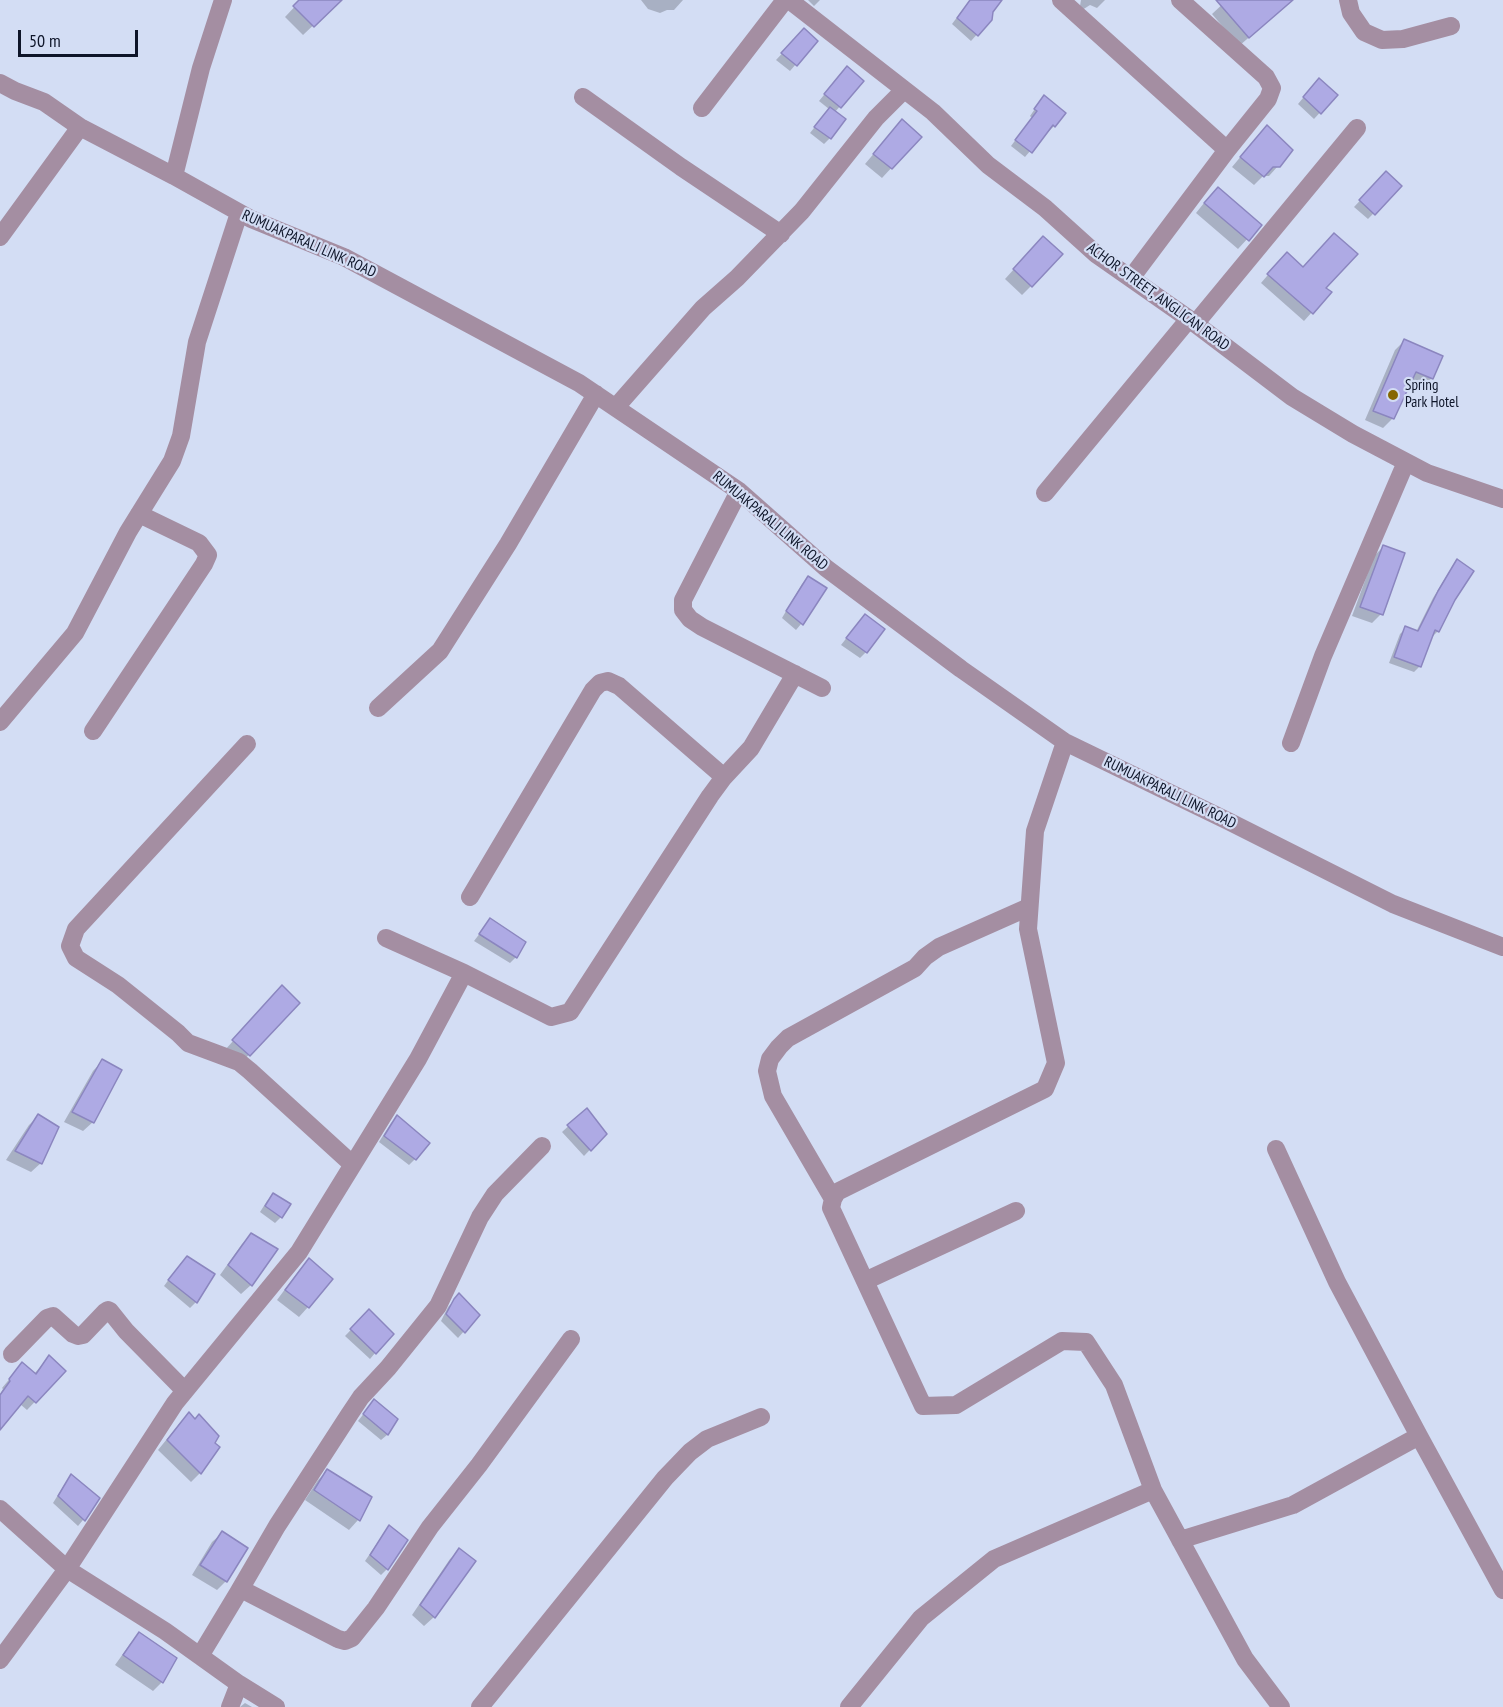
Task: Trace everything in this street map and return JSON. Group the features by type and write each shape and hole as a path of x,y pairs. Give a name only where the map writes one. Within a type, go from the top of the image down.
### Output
{"street":[{"path":"174,176 201,68 223,0"},
{"path":"702,108 787,0"},
{"name":"ACHOR STREET, ANGLICAN ROAD","path":"787,0 933,112 987,165 1045,207 1096,254 1192,321 1292,397 1353,434 1428,473 1503,499"},
{"path":"1061,0 1227,150"},
{"path":"1131,278 1268,99 1272,88 1266,77 1179,0"},
{"path":"1347,0 1351,13 1364,32 1382,40 1403,39 1451,26"},
{"name":"RUMUAKPARALI LINK ROAD","path":"0,83 44,102 80,127 239,213 344,258 579,383 739,491 826,568 961,669 1065,742 1393,904 1503,947"},
{"path":"616,406 704,308 737,278 802,211 876,118 903,90"},
{"path":"583,97 681,167 781,234"},
{"path":"0,237 80,127"},
{"path":"1044,493 1357,128"},
{"path":"0,722 75,633 128,532 172,461 181,436 197,342 239,213"},
{"path":"378,708 440,651 596,394"},
{"path":"1291,742 1323,656 1406,462"},
{"path":"739,491 683,600 683,610 690,619 702,627 822,688"},
{"path":"93,731 208,555 199,543 139,514"},
{"path":"386,938 464,973 551,1017 570,1012 710,796 751,748 795,674"},
{"path":"470,897 593,690 600,683 608,681 619,686 724,777"},
{"path":"1065,742 1035,831 1029,906 1028,929 1056,1063 1045,1089 837,1192 831,1208 923,1406 956,1405 1062,1341 1086,1342 1114,1385 1153,1490 1245,1659 1281,1707"},
{"path":"247,744 76,929 70,946 76,958 118,985 188,1043 239,1062 352,1164"},
{"path":"833,1199 773,1096 766,1071 770,1059 788,1038 915,968 925,957 939,948 1029,906"},
{"path":"0,1660 67,1569 175,1403 299,1252 418,1059 464,973"},
{"path":"200,1656 277,1526 361,1397 388,1368 438,1305 480,1217 495,1194 542,1146"},
{"path":"1276,1149 1337,1282 1503,1590"},
{"path":"865,1281 1016,1211"},
{"path":"12,1354 47,1318 53,1316 73,1334 82,1335 108,1310 185,1390"},
{"path":"241,1589 338,1639 345,1641 352,1638 376,1608 430,1527 571,1339"},
{"path":"480,1707 665,1478 690,1452 707,1439 761,1418"},
{"path":"1180,1540 1293,1505 1419,1437"},
{"path":"849,1707 921,1618 994,1559 1153,1490"},
{"path":"0,1509 67,1569 165,1631 239,1684 276,1707"},
{"path":"230,1707 239,1684"}],"building":[{"path":"299,0 342,0 314,27 293,6"},
{"path":"970,0 1002,0 993,12 992,20 978,36 957,18"},
{"path":"1216,0 1293,0 1249,38"},
{"path":"804,28 818,41 797,66 781,53"},
{"path":"847,66 864,81 841,108 824,94"},
{"path":"1319,78 1338,95 1321,114 1303,97"},
{"path":"1044,95 1066,113 1055,127 1053,125 1032,153 1015,140 1037,111 1034,109"},
{"path":"830,107 846,119 831,139 814,127"},
{"path":"902,119 922,137 892,169 873,154"},
{"path":"1267,125 1293,150 1280,167 1273,167 1264,177 1240,157"},
{"path":"1386,171 1402,186 1375,215 1359,200"},
{"path":"1218,187 1262,225 1249,241 1204,203"},
{"path":"1334,233 1358,254 1326,288 1332,292 1313,314 1267,274 1287,252 1303,267"},
{"path":"1043,236 1063,254 1032,287 1013,269"},
{"name":"Spring Park Hotel","path":"1404,339 1443,356 1433,379 1416,372 1394,419 1373,411"},
{"path":"1383,545 1405,553 1383,615 1360,607"},
{"path":"1457,559 1474,571 1455,600 1439,632 1435,630 1421,667 1394,657 1405,626 1418,631"},
{"path":"808,576 827,588 803,625 786,611"},
{"path":"865,614 885,629 867,653 846,638"},
{"path":"490,918 526,942 517,958 479,934"},
{"path":"282,985 300,1003 250,1056 232,1040"},
{"path":"102,1059 122,1070 94,1123 72,1112"},
{"path":"587,1108 607,1134 591,1151 567,1125"},
{"path":"38,1114 59,1127 42,1164 15,1151"},
{"path":"397,1115 430,1143 416,1160 384,1136"},
{"path":"273,1193 291,1204 282,1218 265,1206"},
{"path":"251,1233 278,1249 252,1286 228,1265"},
{"path":"187,1256 215,1274 197,1303 168,1280"},
{"path":"309,1258 333,1279 309,1308 285,1290"},
{"path":"459,1293 480,1315 465,1333 446,1314"},
{"path":"369,1309 394,1334 376,1354 350,1329"},
{"path":"49,1355 66,1371 36,1403 28,1396 0,1430 0,1395 10,1381 9,1379 22,1362 36,1374"},
{"path":"374,1399 398,1419 388,1435 363,1414"},
{"path":"189,1412 195,1419 199,1414 219,1436 215,1443 220,1447 201,1474 167,1440"},
{"path":"327,1469 372,1497 360,1521 314,1490"},
{"path":"71,1474 100,1498 85,1521 58,1496"},
{"path":"389,1525 408,1540 388,1570 370,1555"},
{"path":"222,1531 248,1548 227,1582 200,1565"},
{"path":"459,1548 476,1561 435,1618 420,1605"},
{"path":"139,1632 177,1658 163,1683 123,1655"}],"place":[{"name":"Spring Park Hotel","path":"1393,395"}]}
